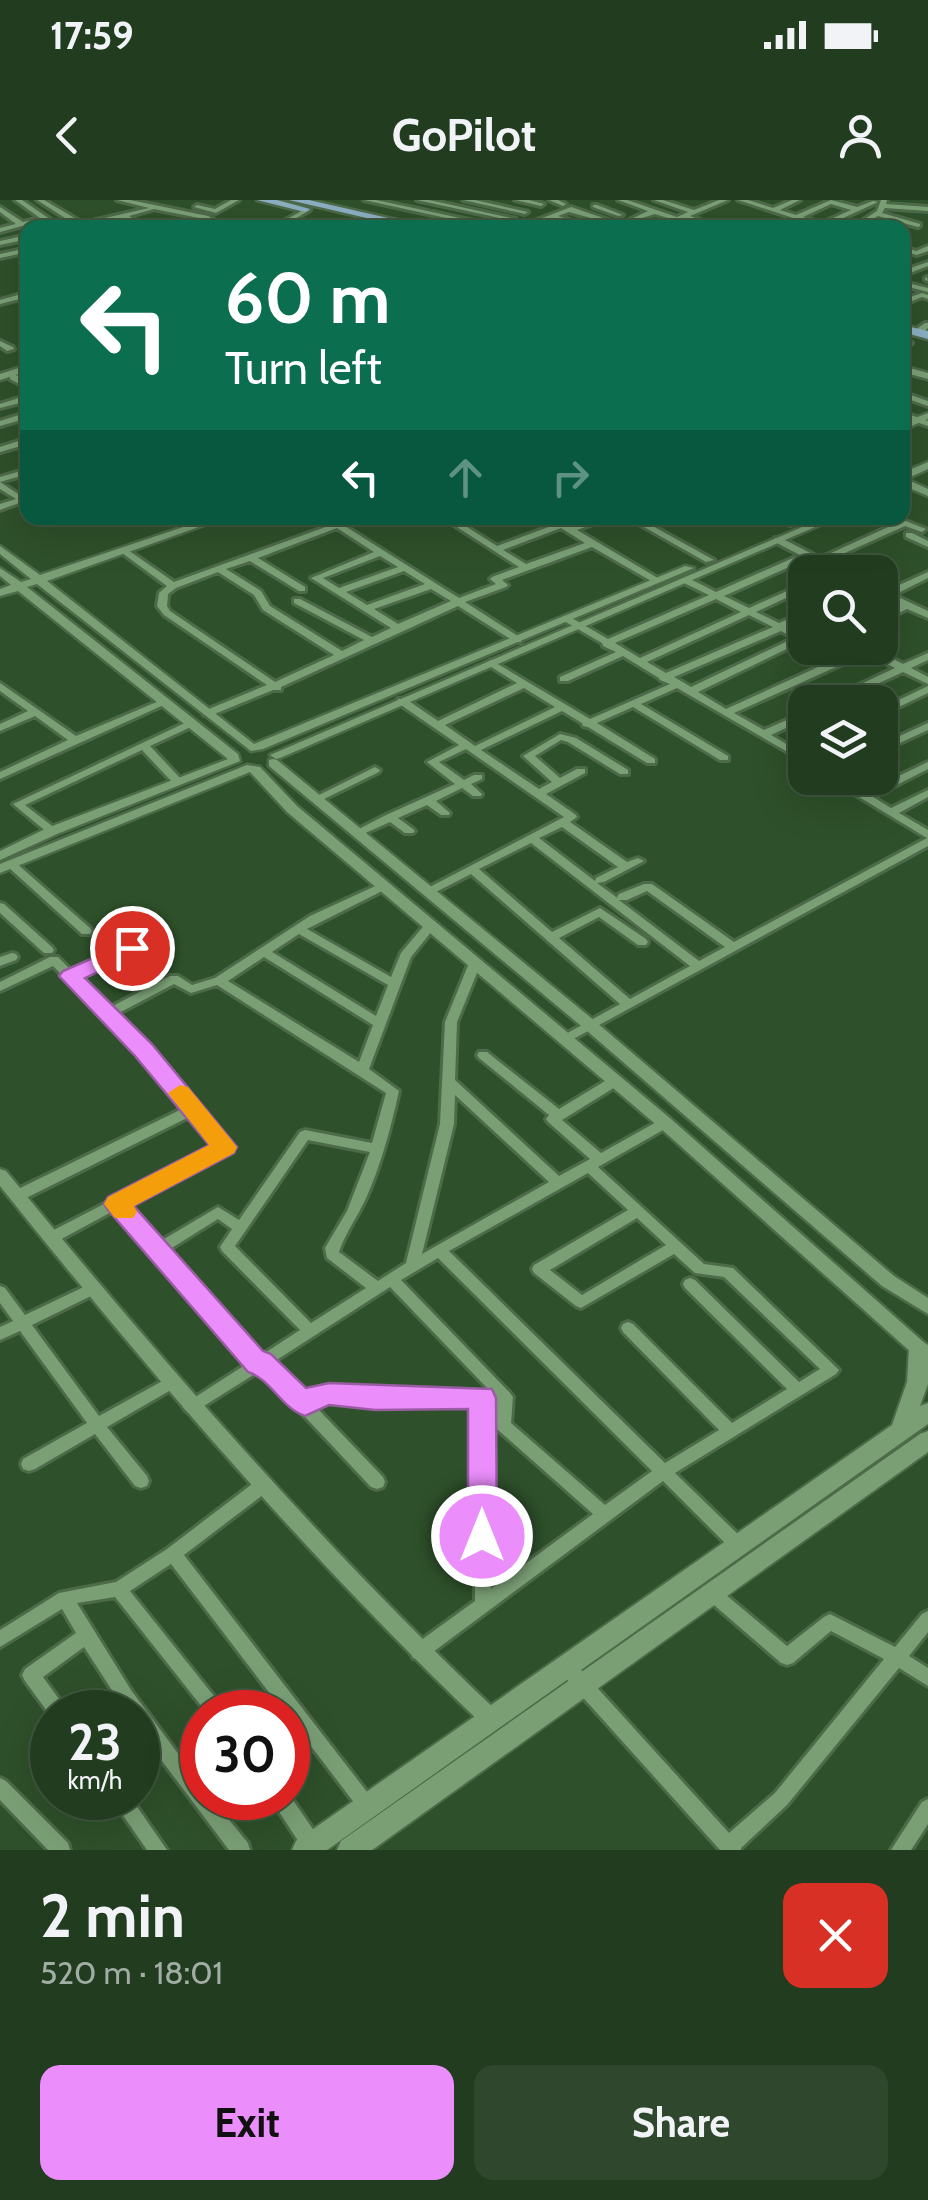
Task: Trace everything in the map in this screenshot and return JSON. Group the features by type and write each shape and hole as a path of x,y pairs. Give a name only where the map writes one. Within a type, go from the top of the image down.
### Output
{"main road":[{"path":"262,200 345,220"},
{"path":"294,200 389,220"},
{"path":"902,1428 918,1382 923,1352"},
{"path":"350,1850 575,1677 738,1545 928,1412"},
{"path":"309,1848 492,1720 575,1677 713,1594 927,1442"}],"street":[{"path":"20,223 0,207 18,200 49,220"},
{"path":"40,200 73,220"},
{"path":"196,207 216,211 236,200"},
{"path":"367,200 466,220"},
{"path":"420,200 446,202 513,219"},
{"path":"466,200 525,212"},
{"path":"518,200 541,204"},
{"path":"552,200 605,220"},
{"path":"540,219 578,200"},
{"path":"621,200 692,220"},
{"path":"657,200 693,212"},
{"path":"694,200 709,205"},
{"path":"673,220 725,200"},
{"path":"741,200 806,220"},
{"path":"774,210 797,200"},
{"path":"127,201 210,220"},
{"path":"415,220 446,202"},
{"path":"593,202 620,215 610,220"},
{"path":"798,217 831,202 859,210"},
{"path":"832,220 879,202 928,210"},
{"path":"877,214 879,202"},
{"path":"112,220 159,208"},
{"path":"288,220 306,210"},
{"path":"635,220 655,211"},
{"path":"867,220 877,214 899,220"},
{"path":"550,215 566,220"},
{"path":"124,216 131,220"},
{"path":"38,220 46,218"},
{"path":"910,223 918,225"},
{"path":"0,343 10,348"},
{"path":"0,593 198,525"},
{"path":"277,688 166,613 162,606 164,593 173,586 338,525 518,640"},
{"path":"459,525 526,568"},
{"path":"561,525 656,580"},
{"path":"496,548 576,525"},
{"path":"646,525 709,560"},
{"path":"4,863 52,831 177,780 275,760 491,663 656,580 709,560 778,525"},
{"path":"4,863 243,764 255,746 518,640 685,580 814,525"},
{"path":"834,555 902,525"},
{"path":"907,525 922,530"},
{"path":"909,535 928,544"},
{"path":"778,540 804,555"},
{"path":"208,713 277,688 457,601 503,585 495,579 593,543"},
{"path":"0,549 208,713 255,746 270,749 275,760 316,798 888,1280 928,1308"},
{"path":"122,550 173,586"},
{"path":"381,552 316,578 399,629"},
{"path":"251,557 302,589"},
{"path":"606,644 788,564"},
{"path":"338,592 405,568"},
{"path":"219,569 258,594 266,608 343,656"},
{"path":"0,571 243,764 665,1123 923,1352"},
{"path":"898,587 928,575"},
{"path":"685,580 788,630"},
{"path":"366,609 432,585"},
{"path":"638,662 788,595"},
{"path":"898,600 926,613"},
{"path":"298,601 373,641"},
{"path":"898,610 907,605"},
{"path":"572,622 788,747"},
{"path":"664,678 788,622"},
{"path":"689,692 788,644"},
{"path":"564,680 622,653"},
{"path":"868,685 928,656"},
{"path":"491,663 651,761"},
{"path":"725,713 829,665"},
{"path":"898,665 928,680"},
{"path":"437,725 522,685"},
{"path":"587,724 676,685"},
{"path":"0,686 75,740"},
{"path":"898,704 928,689"},
{"path":"402,701 572,817 428,892"},
{"path":"0,776 164,703"},
{"path":"633,703 724,758"},
{"path":"477,794 427,764 560,708"},
{"path":"0,728 35,712"},
{"path":"764,734 788,723"},
{"path":"52,831 18,804 188,724"},
{"path":"898,741 928,726"},
{"path":"560,782 528,756 560,737 572,740 624,772"},
{"path":"143,745 177,780"},
{"path":"866,796 928,764"},
{"path":"316,798 375,770"},
{"path":"538,794 581,771"},
{"path":"357,832 478,777"},
{"path":"892,812 928,792"},
{"path":"566,1039 734,948 926,833 866,796"},
{"path":"428,800 446,813"},
{"path":"390,817 409,831"},
{"path":"562,822 632,864 600,880"},
{"path":"532,838 699,967"},
{"path":"4,863 86,931"},
{"path":"472,869 628,1005"},
{"path":"108,1014 174,979 191,989 219,981 299,929 384,886"},
{"path":"623,897 648,886 734,948"},
{"path":"0,907 48,950"},
{"path":"551,938 600,912 642,942"},
{"path":"362,1070 406,956 430,926"},
{"path":"299,929 395,984"},
{"path":"70,976 132,948"},
{"path":"264,952 380,1024"},
{"path":"0,987 54,960 108,1014 225,1147 51,1238"},
{"path":"412,1266 447,1124 451,1022 475,963"},
{"path":"219,981 393,1091 378,1149 352,1219 332,1254 384,1283 505,1397"},
{"path":"483,1055 558,1116"},
{"path":"418,1652 663,1472 831,1370 728,1272 700,1270 638,1211 553,1119 615,1081"},
{"path":"449,1082 558,1183"},
{"path":"17,1196 193,1109"},
{"path":"191,1406 412,1266 665,1123"},
{"path":"310,1331 227,1247 305,1136 378,1149"},
{"path":"0,1175 171,1383 262,1486 418,1652 492,1720"},
{"path":"117,1204 260,1363 305,1404 378,1482"},
{"path":"638,1211 539,1269 582,1302 676,1246"},
{"path":"159,1249 218,1212 240,1228"},
{"path":"440,1250 756,1563"},
{"path":"690,1284 798,1390"},
{"path":"0,1334 92,1289"},
{"path":"0,1292 70,1391 141,1481"},
{"path":"628,1328 730,1431"},
{"path":"29,1464 171,1383"},
{"path":"305,1404 318,1395 329,1394 375,1398 505,1397"},
{"path":"505,1397 503,1425 605,1514"},
{"path":"482,1398 482,1605"},
{"path":"0,1639 65,1598 119,1588 172,1554 262,1486"},
{"path":"172,1554 368,1807"},
{"path":"119,1588 199,1690"},
{"path":"713,1594 787,1657 830,1622 928,1678"},
{"path":"65,1598 85,1636 179,1771 241,1850"},
{"path":"575,1677 730,1848 781,1799 928,1619"},
{"path":"42,1690 31,1675 85,1636"},
{"path":"0,1787 61,1850"},
{"path":"900,1850 928,1808"},
{"path":"136,1820 158,1850"},
{"path":"293,1820 309,1848"}],"slow traffic":[{"path":"124,1212 117,1204 225,1147 180,1093"}],"route":[{"path":"132,948 70,976 144,1050 225,1147 117,1204 258,1364 262,1362 305,1404 318,1395 329,1394 482,1398 482,1536"}]}
